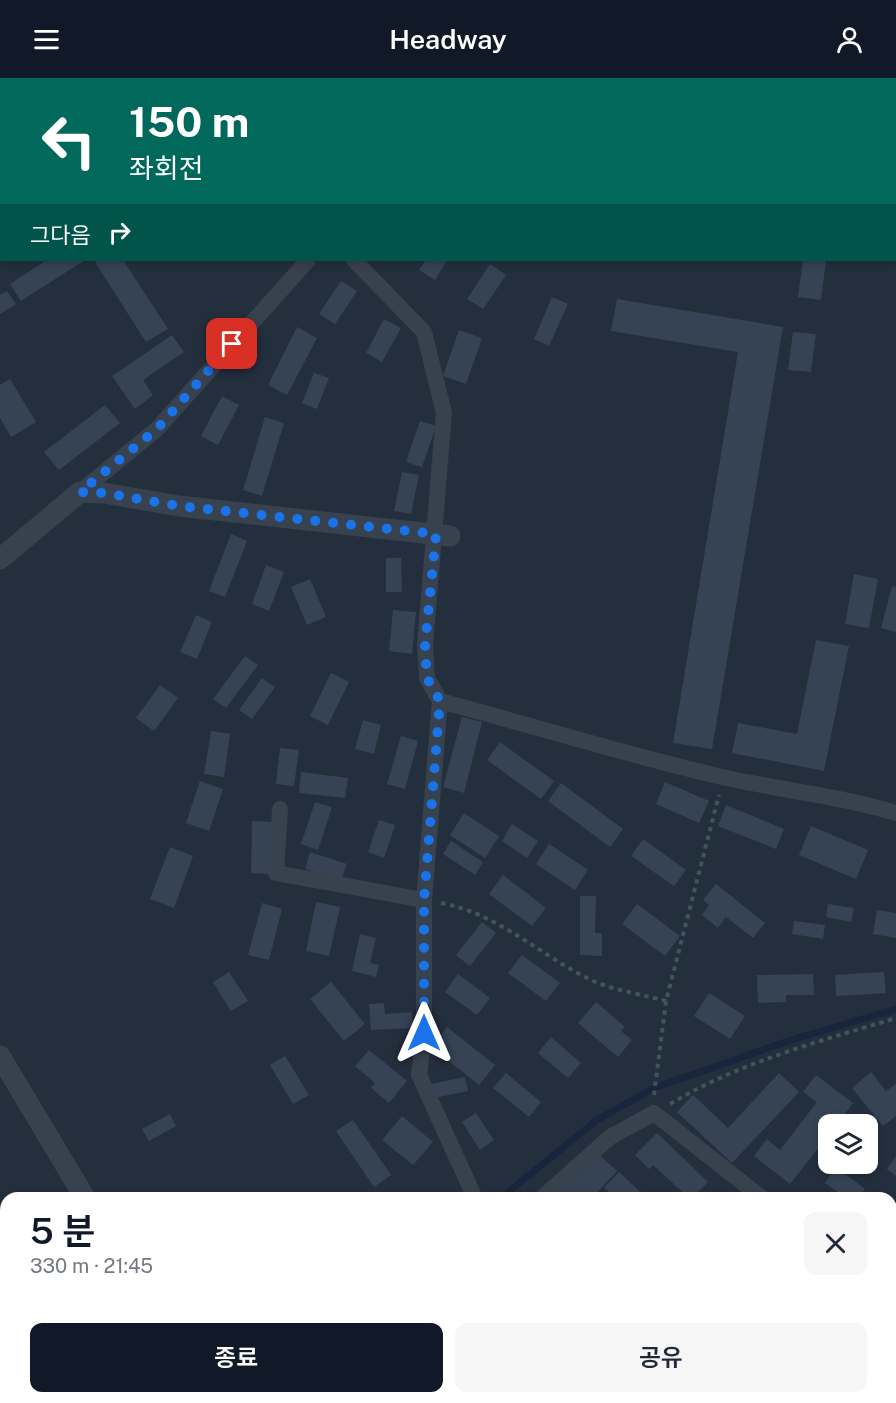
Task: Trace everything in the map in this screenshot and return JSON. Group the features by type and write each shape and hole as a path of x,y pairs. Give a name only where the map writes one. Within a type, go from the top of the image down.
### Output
{"street":[{"path":"0,559 157,429 307,261"},
{"path":"355,261 424,332 444,413 443,535 425,645 427,678 440,701 424,900 424,1033 419,1075 472,1192"},
{"path":"80,492 104,493 179,506 443,535"},
{"path":"440,701 585,743 724,777 857,801 896,813"},
{"path":"280,808 276,873 424,900"},
{"path":"0,1056 81,1192"},
{"path":"549,1192 610,1137 654,1113 754,1192"}],"path":[{"path":"654,1113 654,1088 658,1079 666,1001 724,777"},
{"path":"424,900 467,908 512,932 588,979 666,1001"},
{"path":"654,1113 703,1084 771,1056 896,1018"}],"building":[{"path":"45,261 83,261 21,301 10,284"},
{"path":"124,261 168,329 146,342 95,262"},
{"path":"425,261 446,261 435,280 419,270"},
{"path":"803,261 826,261 821,300 798,297"},
{"path":"490,264 506,275 483,309 467,299"},
{"path":"341,281 357,291 335,324 319,314"},
{"path":"7,291 16,304 0,314 0,295"},
{"path":"552,297 568,304 549,346 534,339"},
{"path":"617,299 783,327 712,749 673,743 738,352 611,331"},
{"path":"384,319 401,328 382,362 366,353"},
{"path":"297,327 317,338 287,395 268,385"},
{"path":"459,330 482,338 466,384 443,376"},
{"path":"793,332 816,334 811,372 788,370"},
{"path":"172,335 184,352 143,380 153,395 135,409 112,376"},
{"path":"314,373 329,378 317,409 302,403"},
{"path":"10,379 36,422 11,437 0,418 0,385"},
{"path":"222,396 239,405 218,445 201,436"},
{"path":"105,405 120,423 59,470 44,452"},
{"path":"265,417 284,423 262,496 243,490"},
{"path":"420,421 436,426 422,467 406,462"},
{"path":"402,472 419,475 411,514 394,511"},
{"path":"231,534 247,541 225,597 209,591"},
{"path":"386,558 401,558 402,592 386,592"},
{"path":"266,565 284,572 269,611 252,604"},
{"path":"854,574 878,579 869,628 845,624"},
{"path":"310,579 326,617 307,625 291,587"},
{"path":"892,586 896,587 896,632 881,628"},
{"path":"393,610 416,612 412,654 389,651"},
{"path":"196,615 212,622 197,659 180,652"},
{"path":"816,640 849,646 824,771 732,753 738,723 797,734"},
{"path":"245,656 258,665 226,708 213,699"},
{"path":"331,673 349,682 328,725 310,716"},
{"path":"262,678 275,687 252,719 239,710"},
{"path":"160,685 178,698 154,731 136,718"},
{"path":"462,717 482,722 464,793 443,787"},
{"path":"363,720 381,725 374,754 355,749"},
{"path":"211,731 230,734 224,777 204,774"},
{"path":"401,736 418,741 405,789 387,784"},
{"path":"500,742 554,781 541,799 487,760"},
{"path":"280,748 299,750 294,786 276,784"},
{"path":"301,772 348,778 345,798 299,793"},
{"path":"200,781 223,789 209,831 186,823"},
{"path":"665,782 709,801 699,823 656,804"},
{"path":"561,783 623,829 610,847 548,801"},
{"path":"315,802 332,807 318,850 301,844"},
{"path":"726,805 784,829 776,849 718,826"},
{"path":"464,813 499,836 485,858 450,835"},
{"path":"379,820 395,825 384,858 368,852"},
{"path":"252,821 272,822 271,874 251,873"},
{"path":"512,824 538,841 527,858 502,841"},
{"path":"811,826 868,850 856,879 799,855"},
{"path":"643,839 686,870 674,886 631,856"},
{"path":"451,841 483,862 475,875 443,854"},
{"path":"549,844 588,870 575,890 536,864"},
{"path":"170,847 193,856 174,908 150,899"},
{"path":"310,852 347,864 341,880 305,869"},
{"path":"503,875 546,908 532,926 489,894"},
{"path":"716,884 765,923 753,938 726,917 718,928 702,915 709,905 703,900"},
{"path":"580,896 596,896 595,933 602,933 602,956 580,955"},
{"path":"316,902 340,907 329,956 306,951"},
{"path":"262,903 282,909 269,960 248,955"},
{"path":"637,904 680,936 665,956 622,924"},
{"path":"828,904 854,908 851,922 826,917"},
{"path":"877,910 896,913 896,938 873,934"},
{"path":"794,921 825,925 823,939 792,934"},
{"path":"482,922 496,933 470,966 456,955"},
{"path":"360,934 376,938 370,963 379,965 376,977 352,971"},
{"path":"522,955 560,983 546,1001 508,973"},
{"path":"229,972 248,1001 231,1011 213,982"},
{"path":"884,972 886,993 836,996 835,975"},
{"path":"458,974 490,998 477,1015 445,992"},
{"path":"813,974 814,995 786,995 786,1002 758,1003 757,975"},
{"path":"331,982 365,1024 344,1041 310,999"},
{"path":"709,993 745,1016 730,1039 694,1016"},
{"path":"596,1002 625,1027 621,1031 632,1040 618,1057 578,1023"},
{"path":"384,1003 385,1014 412,1012 413,1028 371,1030 369,1004"},
{"path":"447,1027 495,1065 479,1085 431,1047"},
{"path":"551,1037 581,1063 568,1078 538,1053"},
{"path":"369,1050 407,1081 389,1103 371,1088 375,1083 355,1066"},
{"path":"285,1056 309,1095 293,1104 270,1065"},
{"path":"871,1072 886,1091 896,1084 896,1116 883,1126 878,1120 878,1114 873,1114 852,1088"},
{"path":"506,1073 541,1102 529,1117 493,1088"},
{"path":"779,1073 799,1092 732,1163 677,1112 693,1095 728,1128"},
{"path":"816,1075 853,1103 844,1114 818,1114 818,1149 790,1184 754,1156 767,1139 780,1150 817,1102 803,1092"},
{"path":"465,1077 468,1091 434,1098 431,1084"},
{"path":"476,1113 494,1140 480,1150 462,1122"},
{"path":"170,1114 176,1126 149,1141 142,1129"},
{"path":"402,1116 433,1142 413,1165 382,1140"},
{"path":"353,1120 391,1175 374,1187 336,1131"},
{"path":"657,1133 708,1182 698,1192 682,1192 653,1165 649,1169 635,1155"},
{"path":"597,1153 617,1171 598,1192 561,1192"},
{"path":"896,1156 896,1176 887,1169"},
{"path":"619,1172 641,1192 609,1192 604,1188"},
{"path":"831,1174 845,1174 865,1189 863,1192 837,1191 825,1183"}],"waterway":[{"path":"508,1192 597,1120 654,1088 788,1041 896,1009"}],"route":[{"path":"232,344 157,429 80,492 104,493 179,506 436,534 425,645 427,678 440,701 424,900 424,1033"}]}
